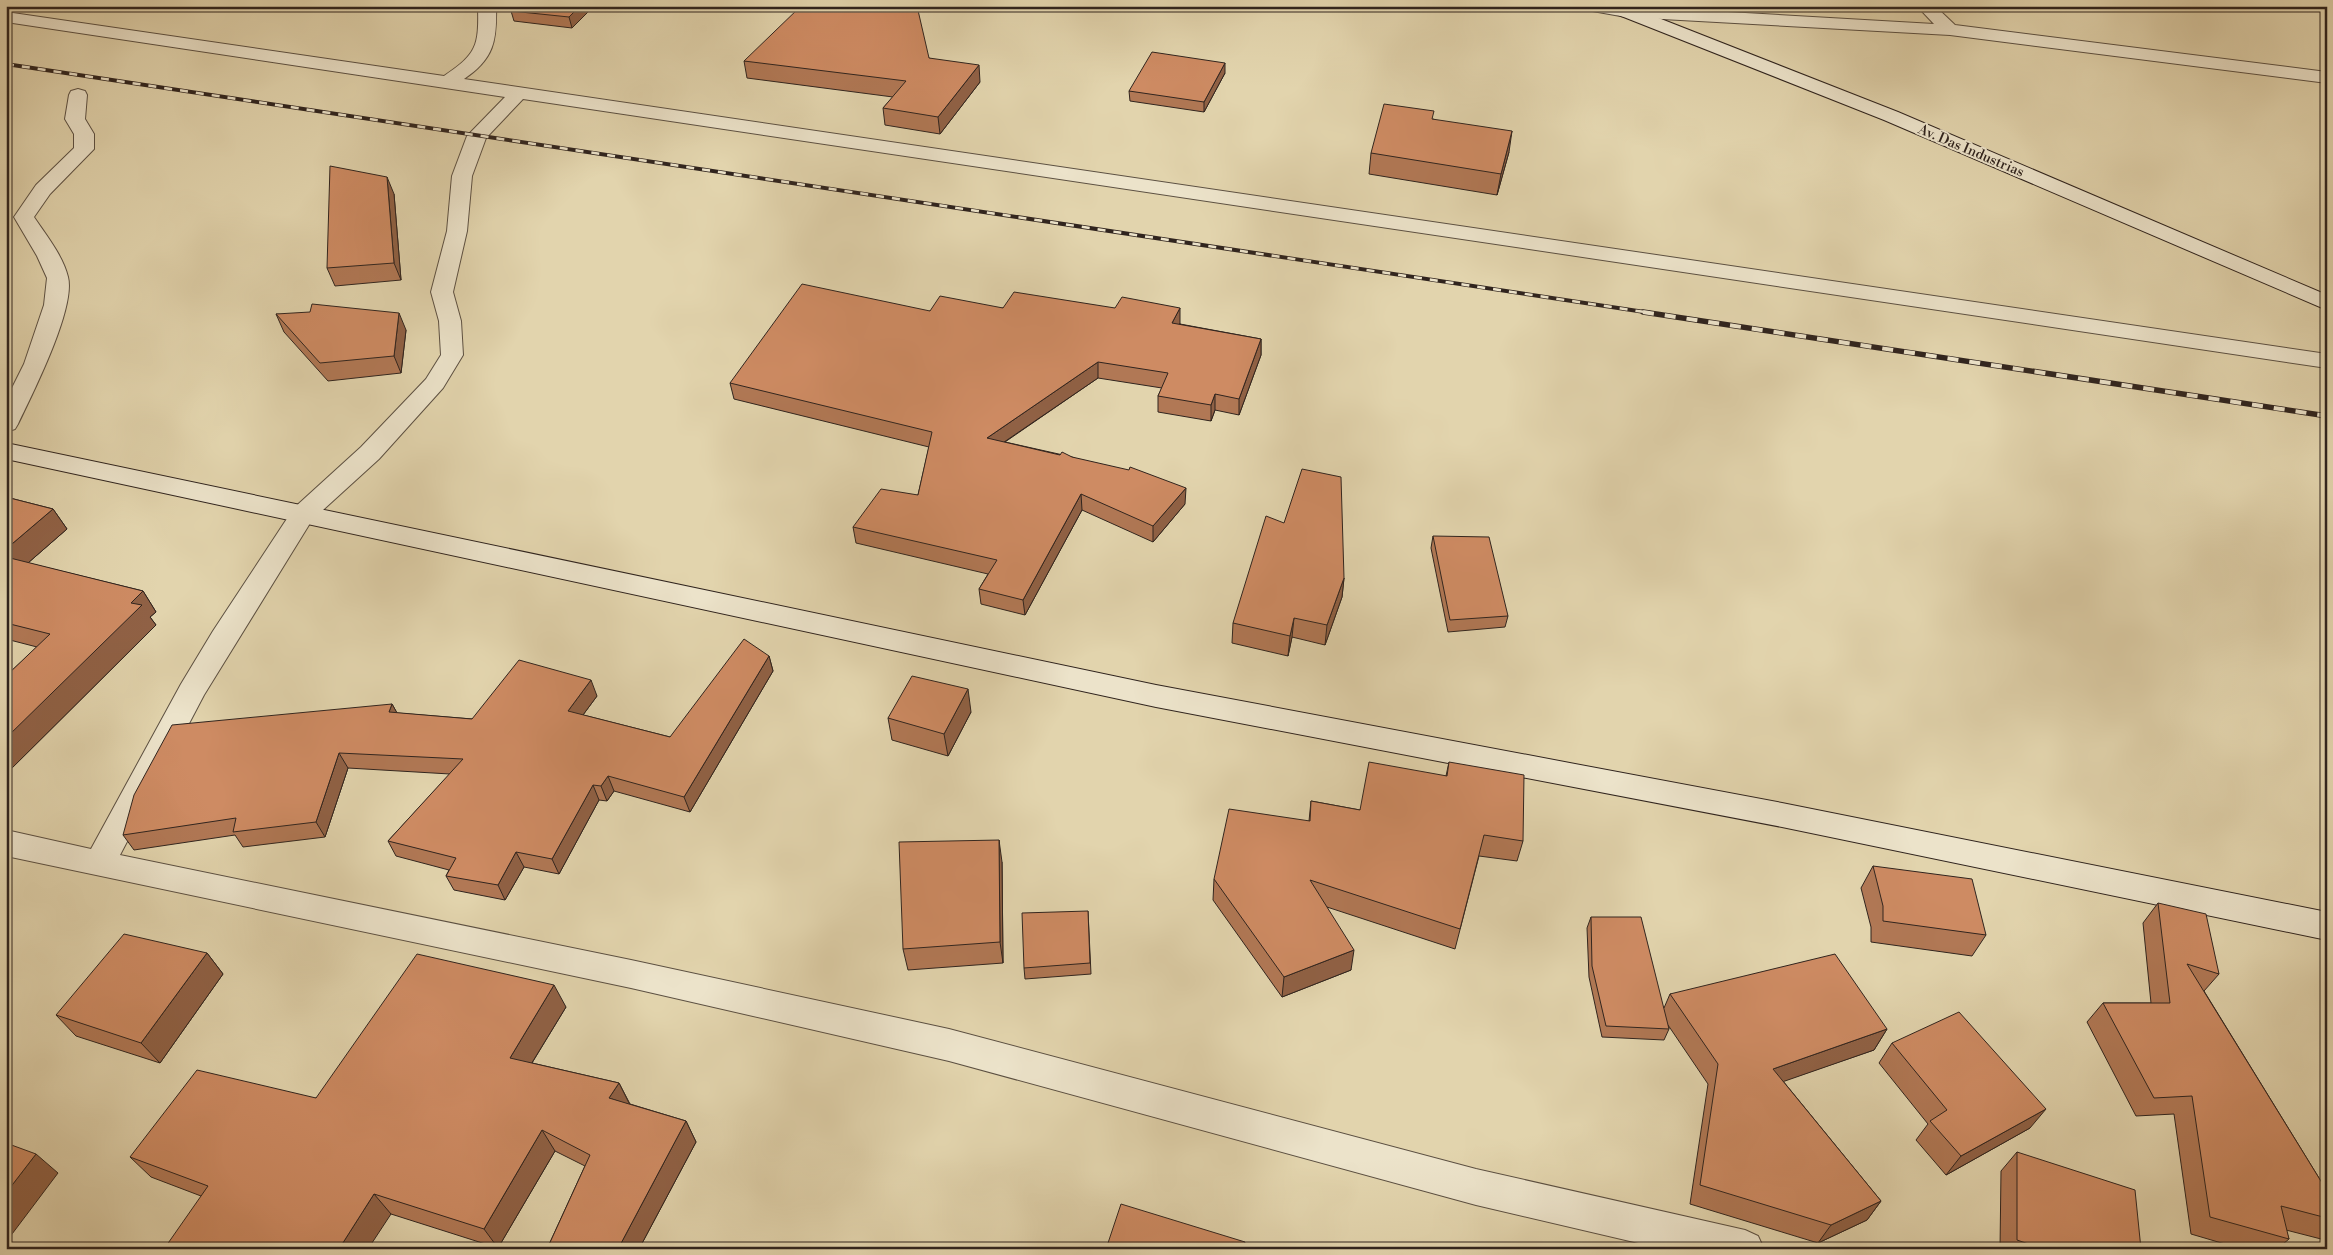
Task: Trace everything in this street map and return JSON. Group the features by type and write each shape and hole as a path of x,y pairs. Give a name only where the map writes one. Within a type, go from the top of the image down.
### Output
{"street":[{"path":"448,82 473,66 483,52 488,36 487,6"},
{"path":"1593,6 1950,30 2327,78"},
{"path":"1925,6 1950,30"},
{"name":"Av. Das Industrias","path":"1619,9 1891,116 2327,303"},
{"path":"6,17 2327,361"},
{"path":"98,864 148,776 195,684 303,514 370,453 436,382 452,355 450,321 442,292 457,231 462,176 477,136 519,93"},
{"path":"6,424 36,364 55,305 58,278 48,256 24,217 29,206 84,149 84,134 75,119 78,95"},
{"path":"6,451 1156,696 1782,816 2327,926"},
{"path":"6,843 98,864 631,974 949,1045 1476,1187 1744,1249"}],"building":[{"path":"516,6 580,6 569,17 511,11"},
{"path":"801,6 917,6 929,58 979,65 938,117 883,108 906,81 744,61"},
{"path":"1152,52 1225,63 1204,102 1129,91"},
{"path":"1384,104 1434,111 1432,119 1512,131 1501,174 1371,153"},
{"path":"330,166 387,177 394,263 327,268"},
{"path":"802,284 930,311 940,296 1003,308 1014,292 1115,308 1122,297 1180,308 1172,323 1261,339 1239,399 1215,394 1211,405 1158,396 1168,373 1098,362 987,438 1060,455 1062,452 1072,457 1129,470 1130,467 1186,488 1153,526 1081,494 1023,600 979,589 997,560 853,527 881,489 918,495 932,432 730,383"},
{"path":"312,304 399,313 394,356 320,363 276,314 310,312"},
{"path":"1302,469 1341,477 1344,578 1327,625 1294,618 1290,636 1233,623 1266,516 1284,523"},
{"path":"6,497 53,509 6,549"},
{"path":"1433,536 1489,537 1508,616 1450,620"},
{"path":"6,557 143,591 131,603 142,605 6,738 6,676 50,634 6,623"},
{"path":"744,639 769,656 684,797 608,776 601,786 593,785 552,859 516,852 498,885 446,876 456,858 388,841 463,759 339,753 316,822 233,832 236,818 123,835 134,795 172,725 392,704 389,712 472,719 519,660 591,680 568,711 670,737"},
{"path":"912,676 968,689 944,734 888,718"},
{"path":"1369,762 1447,776 1449,762 1524,775 1523,841 1484,835 1460,929 1310,880 1354,950 1284,977 1214,879 1229,809 1310,821 1311,801 1360,810"},
{"path":"999,840 1000,942 903,949 899,842"},
{"path":"1873,866 1972,879 1986,935 1883,921 1883,906"},
{"path":"2158,903 2206,914 2219,974 2187,964 2327,1191 2327,1218 2281,1206 2289,1239 2210,1217 2192,1096 2154,1098 2103,1003 2170,1003"},
{"path":"1088,911 1090,963 1024,968 1022,913"},
{"path":"1591,917 1641,917 1669,1029 1606,1026 1592,966"},
{"path":"124,934 207,953 141,1043 56,1015"},
{"path":"417,954 554,985 510,1058 619,1083 609,1098 686,1121 618,1249 547,1249 590,1155 542,1130 484,1229 374,1194 339,1249 164,1249 208,1186 130,1157 197,1070 316,1098"},
{"path":"1835,954 1887,1029 1773,1069 1881,1201 1831,1225 1700,1185 1718,1064 1670,994"},
{"path":"1959,1012 2046,1109 1961,1156 1930,1121 1947,1110 1892,1043"},
{"path":"6,1143 36,1154 6,1193"},
{"path":"2017,1152 2135,1190 2141,1249 2043,1249 2017,1240"},
{"path":"1121,1204 1245,1242 1243,1249 1106,1249"}],"railway":[{"path":"6,64 1651,313"},
{"path":"1643,312 2327,416"}]}
